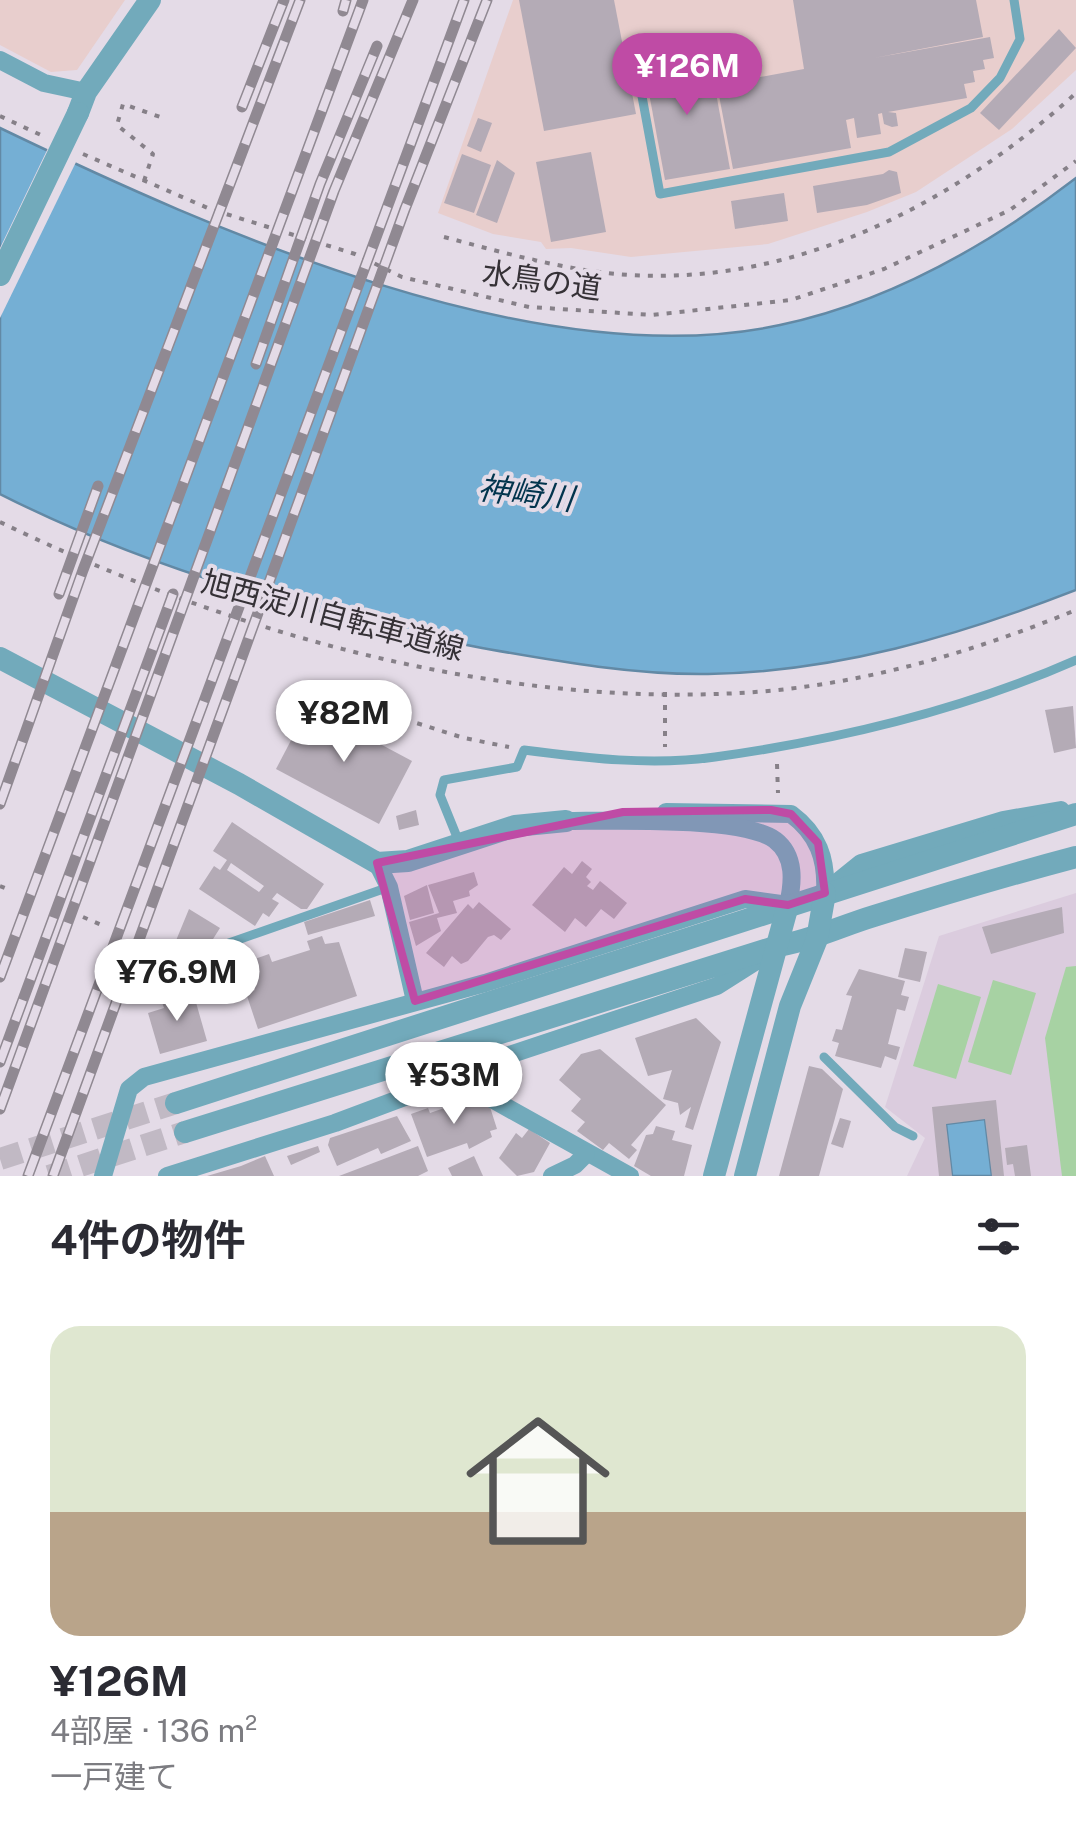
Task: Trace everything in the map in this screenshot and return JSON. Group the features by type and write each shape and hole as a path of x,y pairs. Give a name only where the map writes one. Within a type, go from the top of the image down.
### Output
{"street":[{"path":"0,275 82,102 150,0"},
{"path":"0,60 82,102"},
{"path":"0,658 239,784 377,863 390,887 415,1001"},
{"path":"176,1103 825,893 854,889 1076,811"},
{"path":"377,863 408,861 516,826 623,812 791,814 818,843 826,873 825,893 817,939 790,1006 745,1176"},
{"path":"566,821 674,822 756,832 776,841 790,859 793,883 788,905 714,1176"},
{"path":"185,1132 778,946 817,939 844,925 1076,857"},
{"path":"102,1176 135,1082 745,899 788,905"},
{"path":"167,1176 188,1173 466,1074 479,1064 717,986 778,946"},
{"path":"466,1074 470,1084 490,1098 553,1130 586,1154 626,1175"},
{"path":"552,1176 575,1166 586,1154"}],"lane":[{"path":"638,80 660,194 889,152 971,108 1000,78 1020,39 1014,0"},
{"path":"459,842 440,795 444,780 517,767 524,750 597,759 712,758 928,713 1076,660"},
{"path":"170,950 186,958 390,887"},
{"path":"824,1057 895,1126 912,1136"}],"path":[{"path":"444,237 531,260 629,275 699,274 774,263 839,242 927,203 1035,130 1076,93"},
{"path":"144,182 153,154 117,126 123,104 166,119"},
{"path":"0,116 48,138"},
{"name":"水鳥の道","path":"80,153 210,209 259,221 355,254 402,277 529,307 652,315 791,300 884,269 1010,210 1076,161"},
{"name":"旭西淀川自転車道線","path":"0,522 116,575 336,646 510,683 740,693 890,672 957,654 1076,610"},
{"path":"318,692 464,738 524,750"},
{"path":"666,692 666,749"},
{"path":"776,761 778,793"},
{"path":"82,918 106,926"}],"highlighted area":[{"path":"771,810 791,814 818,843 825,893 788,905 745,899 415,1001 377,863 623,812"}],"shaded area":[{"path":"0,0 125,0 77,70 51,72 0,45"},
{"path":"513,0 1076,0 1076,70 1012,129 916,192 867,212 768,244 631,257 571,248 546,249 541,242 493,234 438,213"},
{"path":"1076,893 1076,1176 907,1176 925,1138 885,1107 939,936"}],"green space":[{"path":"1076,966 1076,1176 1062,1176 1045,1038 1066,967"},
{"path":"993,980 1036,993 1011,1075 968,1062"},
{"path":"938,984 981,997 956,1079 913,1066"}],"water":[{"name":"神崎川","path":"0,128 178,210 380,285 484,313 587,331 686,336 780,325 860,302 973,248 1076,178 1076,590 987,622 850,659 756,672 651,672 510,653 358,621 236,588 116,546 0,494"},
{"path":"985,1119 992,1176 952,1176 946,1124"}],"pier":[{"path":"49,146 77,160 0,318 0,248"}],"building":[{"path":"519,0 614,0 636,114 544,131"},
{"path":"793,0 976,0 983,37 874,58 990,37 994,58 983,60 985,69 973,71 975,82 964,84 967,98 888,112 896,113 898,126 884,124 882,113 878,114 881,134 857,138 854,118 846,120 851,148 733,169 717,85 804,69"},
{"path":"1059,29 1076,48 999,130 980,113"},
{"path":"709,55 730,169 665,180 644,66"},
{"path":"478,118 492,123 481,152 467,146"},
{"path":"591,152 606,232 551,242 536,162"},
{"path":"462,154 491,165 474,213 444,203"},
{"path":"497,160 515,173 497,223 476,215"},
{"path":"889,170 897,172 901,193 867,205 817,213 813,186"},
{"path":"784,193 788,221 735,229 731,201"},
{"path":"309,706 412,761 379,824 276,769"},
{"path":"1073,706 1076,748 1054,753 1045,710"},
{"path":"416,810 419,825 399,830 396,816"},
{"path":"232,822 324,884 307,909 277,893 272,899 279,903 269,917 263,913 255,926 199,889 214,866 220,870 227,860 213,851","holes":["231,863 264,886 259,892 227,870"]},
{"path":"582,861 592,869 586,877 591,882 587,886 593,890 600,881 627,903 614,919 601,909 586,927 575,918 565,932 532,905 564,867 572,874"},
{"path":"474,872 478,885 469,891 470,896 453,901 457,913 437,918 441,931 416,946 409,922 439,913 428,885"},
{"path":"427,885 434,913 410,920 404,896"},
{"path":"370,900 375,916 308,935 304,922"},
{"path":"479,902 511,929 501,940 494,935 488,937 468,961 461,964 452,956 444,967 426,953 468,904 473,909"},
{"path":"1062,907 1064,933 991,954 982,927"},
{"path":"189,909 220,928 208,947 195,939 188,951 175,943"},
{"path":"322,936 325,944 339,942 357,996 258,1029 246,993 255,990 248,968 254,966 252,960 269,954 272,962 310,950 307,941"},
{"path":"905,948 927,952 920,982 898,977"},
{"path":"859,969 905,981 901,995 909,997 905,1011 897,1009 888,1044 900,1047 896,1060 885,1056 881,1068 835,1056 839,1043 832,1041 836,1029 842,1030 852,996 846,995"},
{"path":"173,989 177,1004 195,999 207,1041 160,1054 148,1013 164,1008 159,993"},
{"path":"696,1018 721,1042 693,1130 685,1127 691,1107 680,1115 678,1103 663,1099 672,1070 648,1076 635,1038"},
{"path":"600,1049 666,1105 631,1145 637,1150 629,1159 609,1143 603,1150 577,1131 585,1122 571,1111 581,1099 559,1080 581,1054"},
{"path":"809,1066 822,1069 843,1089 819,1176 779,1176"},
{"path":"473,1098 476,1107 490,1107 497,1129 490,1131 492,1137 469,1149 467,1143 427,1157 411,1114 428,1108 430,1113"},
{"path":"996,1100 1004,1176 992,1176 985,1119 946,1124 952,1176 939,1176 932,1107"},
{"path":"397,1116 411,1141 381,1154 378,1148 337,1166 328,1145 330,1138"},
{"path":"840,1118 851,1121 843,1148 831,1144"},
{"path":"656,1126 675,1131 672,1140 692,1145 684,1176 651,1176 634,1166 646,1135 653,1134"},
{"path":"529,1129 550,1143 534,1172 517,1176 499,1158 516,1133 522,1138"},
{"path":"1027,1145 1031,1176 1015,1176 1013,1164 1007,1165 1005,1148"},
{"path":"318,1146 320,1152 291,1165 287,1156"},
{"path":"418,1146 428,1171 418,1176 339,1176"},
{"path":"265,1156 274,1176 207,1176 241,1166"},
{"path":"474,1156 483,1176 452,1176 448,1168"}],"tunnel":[{"path":"0,1159 176,1103"},
{"path":"49,1176 185,1132"}],"railway":[{"path":"242,107 284,0"},
{"path":"0,804 83,570 300,0"},
{"path":"343,11 346,0"},
{"path":"0,977 363,0"},
{"path":"0,1109 334,191 413,0"},
{"path":"28,1176 464,0"},
{"path":"53,1176 405,209 487,0"},
{"path":"256,364 320,184 377,46"},
{"path":"59,594 98,486"},
{"path":"0,1062 173,594"}]}
